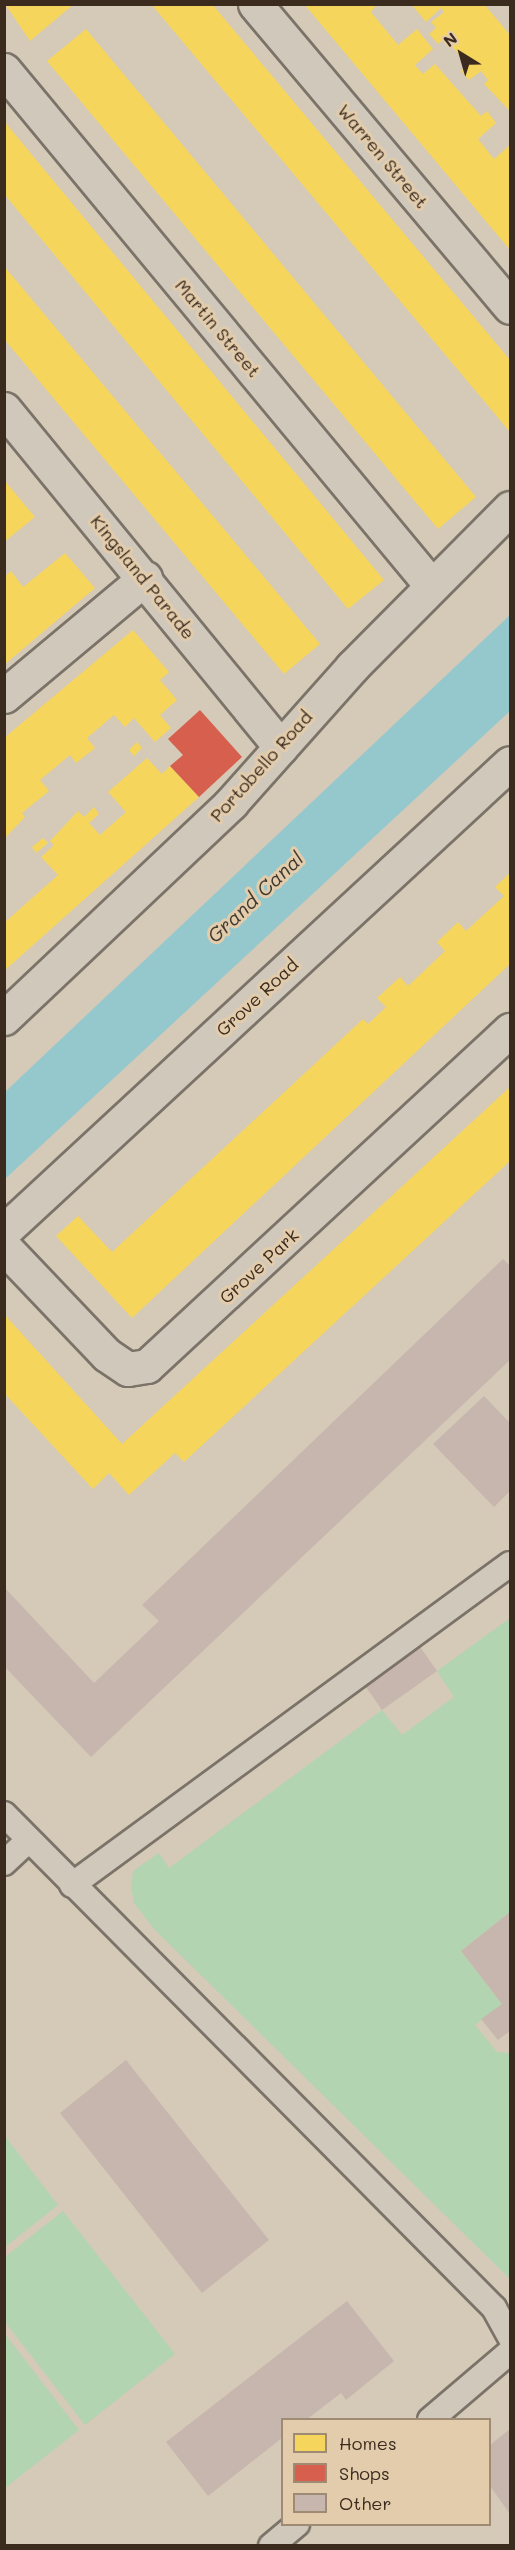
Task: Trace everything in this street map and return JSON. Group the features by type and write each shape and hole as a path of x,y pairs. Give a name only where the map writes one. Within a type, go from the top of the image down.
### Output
{"street":[{"name":"Warren Street","path":"255,4 510,307"},
{"name":"Martin Street","path":"4,70 431,585"},
{"name":"Kingsland Parade","path":"4,409 145,578 281,747"},
{"name":"Portobello Road","path":"4,1018 231,803 431,585 510,508"},
{"path":"4,696 145,578"},
{"name":"Grove Road","path":"4,1231 510,763"},
{"name":"Grove Park","path":"4,1247 107,1355 128,1369 147,1366 510,1030"}],"lane":[{"path":"72,1885 510,1564"},
{"path":"4,1814 28,1841 494,2308 510,2337"},
{"path":"4,1863 28,1841"},
{"path":"432,2418 510,2352"},
{"path":"270,2546 295,2526"}],"green space":[{"path":"510,1618 510,1912 461,1951 502,2004 475,2025 497,2052 510,2053 510,2279 153,1928 134,1903 131,1887 133,1871 159,1853 169,1868 382,1710 402,1735 454,1697 437,1671"},
{"path":"5,2136 58,2205 5,2247"},
{"path":"63,2211 175,2354 85,2425 5,2322 5,2257"},
{"path":"5,2334 79,2430 5,2488"}],"water":[{"name":"Grand Canal","path":"510,615 510,711 5,1179 5,1092"}],"building: Homes":[{"path":"5,4 74,4 30,41"},
{"path":"151,4 212,4 510,360 510,432"},
{"path":"304,4 377,4 371,12 398,45 417,29 433,49 415,65 423,74 435,64 481,116 487,111 496,123 478,139 494,159 510,145 510,250"},
{"path":"411,4 484,4 510,35 510,111 484,84 488,80 481,71 469,80 461,71 468,65 445,38 438,44 429,34 436,28 431,22 444,12 441,8 426,22"},
{"path":"86,29 476,497 438,529 47,61"},
{"path":"4,121 384,580 348,609 4,194"},
{"path":"4,266 320,644 284,674 4,339"},
{"path":"4,480 35,517 4,542"},
{"path":"65,553 95,588 4,665 4,577 11,571 23,587"},
{"path":"133,630 169,672 160,680 177,700 160,715 171,728 155,742 134,718 125,727 114,715 87,738 95,748 76,763 70,755 40,780 49,791 22,813 25,817 4,839 4,738"},
{"path":"137,742 142,748 134,756 129,750"},
{"path":"147,758 162,774 170,766 199,797 4,971 4,923 58,875 41,857 54,845 50,841 78,811 84,817 94,807 99,814 89,823 100,835 126,812 108,792"},
{"path":"43,838 48,843 36,853 32,847"},
{"path":"510,873 510,964 132,1318 56,1236 78,1216 112,1252 363,1019 368,1024 386,1007 377,998 400,977 408,986 445,951 437,942 458,922 466,931 504,896 495,887"},
{"path":"510,1087 510,1161 184,1462 175,1453 129,1495 109,1473 93,1489 4,1393 4,1314 122,1444"}],"building: Shops":[{"path":"200,710 242,757 199,797 170,766 183,755 168,739"}],"building: Other":[{"path":"503,1259 510,1266 510,1360 91,1757 5,1667 5,1588 94,1683 159,1621 142,1605"},
{"path":"484,1396 510,1423 510,1491 494,1507 433,1444"},
{"path":"416,1641 437,1671 382,1710 361,1680"},
{"path":"510,1912 510,2031 498,2040 481,2019 502,2004 461,1951"},
{"path":"126,2060 269,2240 202,2293 60,2113"},
{"path":"347,2301 394,2361 346,2400 341,2393 309,2418 281,2418 281,2439 208,2496 166,2442"},
{"path":"510,2429 510,2514 491,2487 491,2444"}]}
